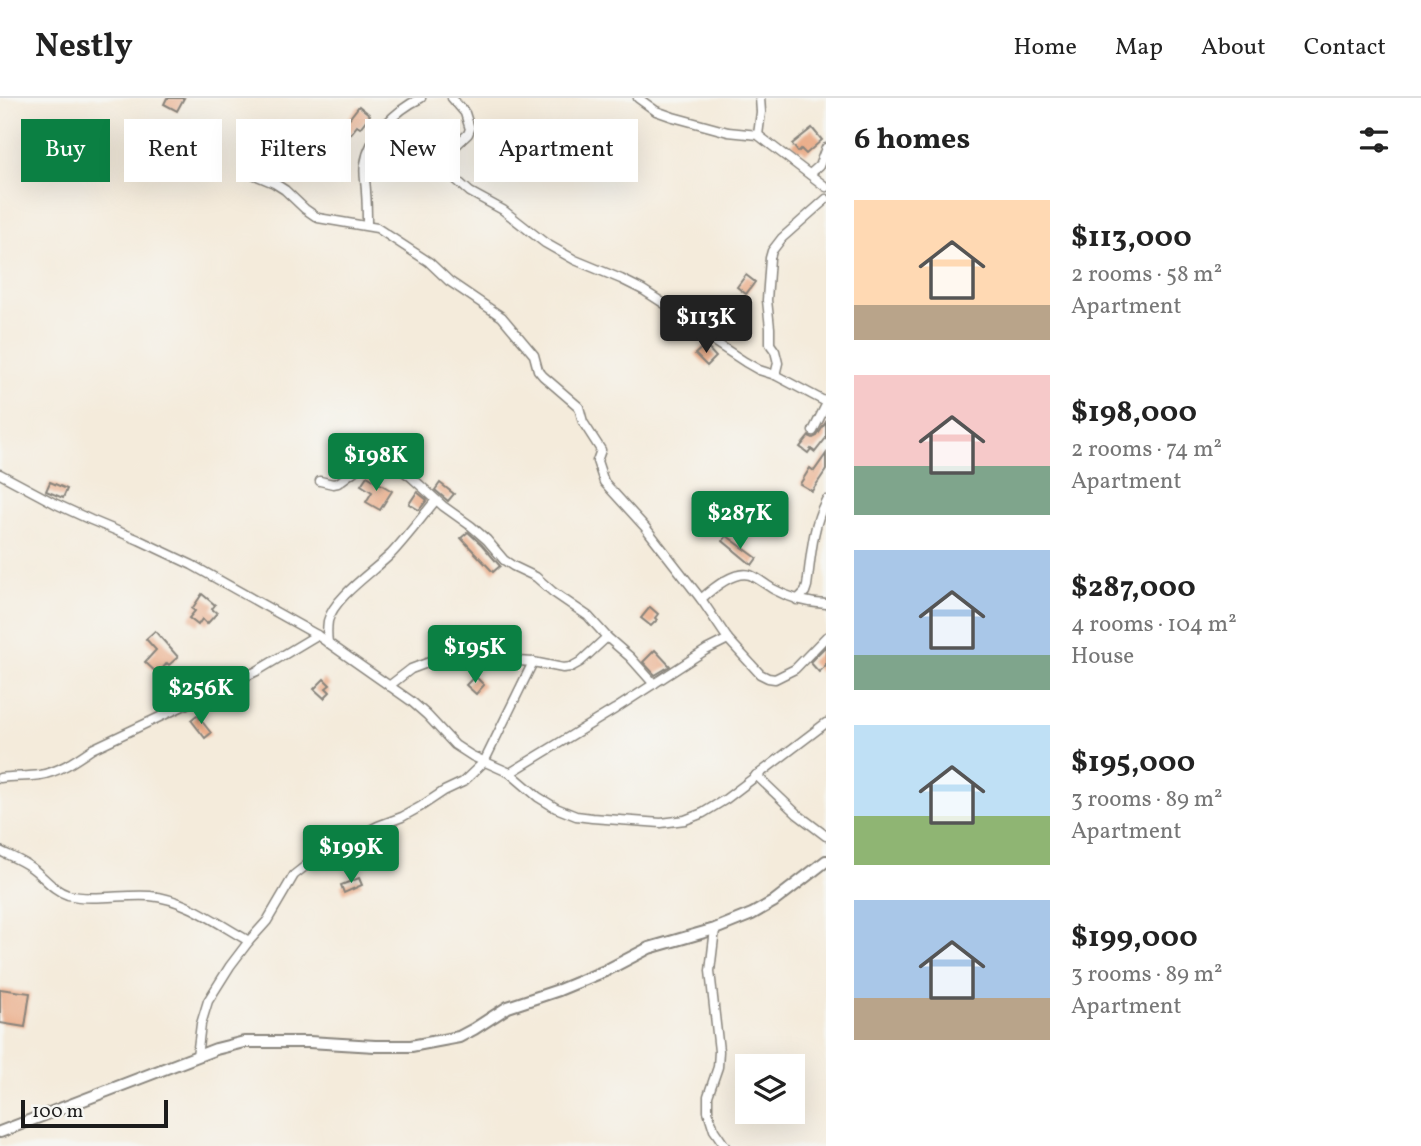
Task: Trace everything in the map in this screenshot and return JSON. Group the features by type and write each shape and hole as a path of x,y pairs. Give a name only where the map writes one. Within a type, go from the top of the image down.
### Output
{"street":[{"path":"391,119 408,104 421,98"},
{"path":"452,98 465,113 470,130 460,142"},
{"path":"638,98 656,111 673,117 728,132 758,135 826,187"},
{"path":"758,135 761,98"},
{"path":"810,174 819,166 826,148"},
{"path":"272,182 318,218 368,225 391,236 502,317 534,355 538,370 543,376 579,407 583,422 601,450 597,461 604,482 645,527 701,598 728,639 760,674 775,678 795,669 826,637"},
{"path":"366,182 368,225"},
{"path":"459,182 470,192 503,210 545,243 575,260 643,290 745,362 775,375 826,404 813,431"},
{"path":"775,375 778,363 770,344 767,300 772,251 826,199"},
{"path":"320,481 338,483 376,459 396,466 471,526 504,559 536,576 553,592 588,616 654,684"},
{"path":"0,474 57,504 192,565 317,635 427,715 455,745 510,773 538,797 576,816 661,823 685,820 703,813 826,723"},
{"path":"328,643 328,619 334,609 364,576 404,540 436,500"},
{"path":"797,600 807,586 814,533 826,500"},
{"path":"814,533 826,537"},
{"path":"701,598 723,582 748,575 797,600 826,604"},
{"path":"0,778 41,775 55,771 76,761 92,749 257,671 317,635"},
{"path":"389,686 411,668 435,660 458,657 571,667 607,637"},
{"path":"510,773 706,650 728,639"},
{"path":"197,1056 201,1024 208,1001 230,966 267,920 294,875 341,845 420,807 463,782 484,762 533,662"},
{"path":"756,775 797,814 826,836"},
{"path":"0,851 30,866 54,888 70,895 165,898 187,906 249,941"},
{"path":"0,1132 197,1056 244,1042 411,1046 459,1037 508,1007 605,971 649,948 715,929 752,914 773,902 826,861"},
{"path":"715,929 710,971 719,1051 718,1067 708,1096 708,1111 714,1130 725,1146"}],"building":[{"path":"167,98 184,98 177,111 164,104"},
{"path":"359,106 370,115 360,128 357,126 351,134 351,119 349,119"},
{"path":"812,128 822,140 806,154 801,149 798,152 792,144"},
{"path":"746,275 755,282 746,294 737,287"},
{"path":"731,319 741,327 733,338 722,330"},
{"path":"705,345 716,357 707,366 695,354"},
{"path":"826,422 826,438 815,452 811,449 808,453 800,447 809,436 817,436"},
{"path":"826,454 826,470 812,491 800,484 810,468 814,471"},
{"path":"367,476 392,491 380,510 366,502 372,492 361,485"},
{"path":"50,482 67,489 63,498 46,491"},
{"path":"440,483 454,494 448,501 435,490"},
{"path":"417,492 427,500 419,510 409,504"},
{"path":"468,532 500,566 493,572 461,538"},
{"path":"727,536 757,558 752,565 723,541"},
{"path":"202,594 215,605 212,609 217,613 207,624 202,619 198,625 189,618"},
{"path":"650,607 658,614 655,618 657,620 651,626 641,618"},
{"path":"155,631 178,657 169,665 167,663 158,674 145,662 156,650 146,639"},
{"path":"826,646 826,665 819,672 810,662"},
{"path":"655,650 670,666 655,675 643,662"},
{"path":"475,676 484,685 476,694 466,685"},
{"path":"324,679 330,685 326,688 330,692 324,698 314,689"},
{"path":"197,715 211,733 205,738 191,720"},
{"path":"359,878 362,885 344,893 341,885"},
{"path":"0,989 30,993 25,1027 0,1023"}]}
